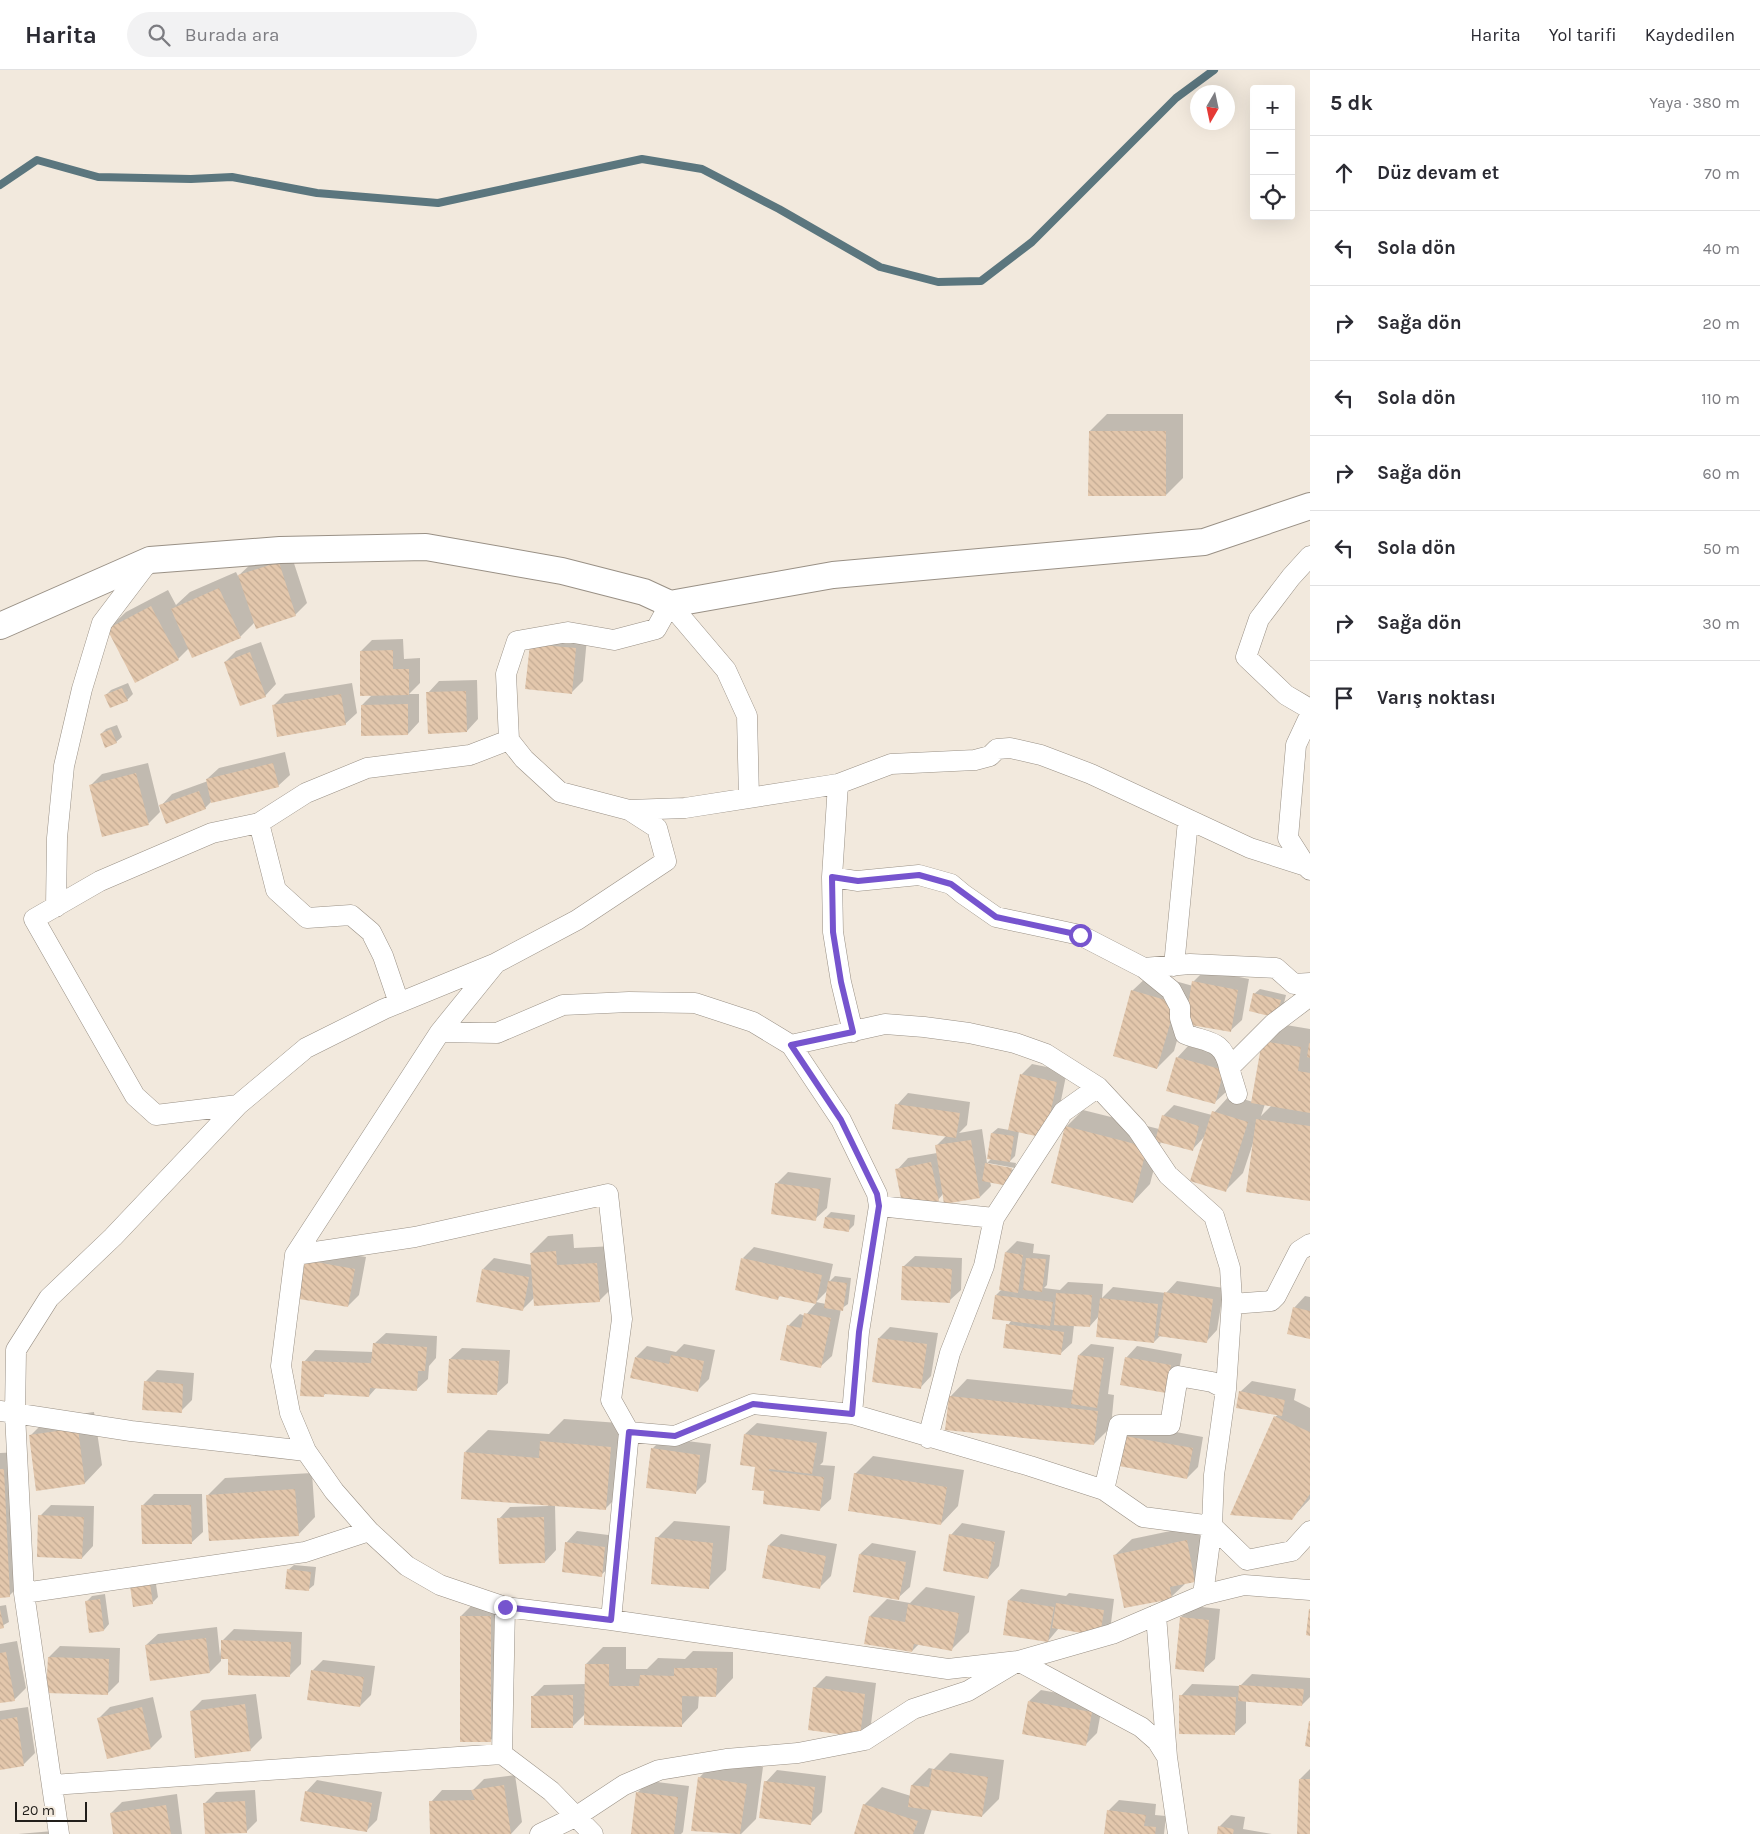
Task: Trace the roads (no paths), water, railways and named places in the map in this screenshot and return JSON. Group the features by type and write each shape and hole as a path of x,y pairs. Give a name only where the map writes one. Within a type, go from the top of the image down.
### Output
{"street":[{"path":"1308,868 1250,848 1188,821 1091,774 1041,755 1010,748 997,749 990,756 975,760 891,764 838,784 685,808 629,810 560,792 524,758 509,740 506,674 517,641 568,632 614,640 656,628 670,604 833,575 1204,542 1310,506"},
{"path":"0,626 150,560 280,550 426,547 562,571 644,592 670,604 726,670 746,716 749,798"},
{"path":"1309,558 1259,620 1246,657 1286,695 1310,709"},
{"path":"56,907 57,838 64,766 82,689 102,623 150,560"},
{"path":"1308,868 1288,838 1296,744 1310,715"},
{"path":"238,1105 156,1115 135,1096 34,919 100,881 212,833 259,823 306,793 368,768 470,755 509,740"},
{"path":"838,784 832,877 833,932 841,982 853,1032"},
{"path":"59,1834 24,1593 8,1413 16,1350 49,1298 113,1237 238,1105 306,1048 399,1003 496,963 577,920 666,861 658,828 629,810"},
{"path":"1174,966 1188,821"},
{"path":"259,823 276,890 307,918 351,915 371,932 384,956 399,1003"},
{"path":"832,877 858,881 919,875 951,884 996,917 1080,935 1144,968 1171,990 1180,1007 1180,1018 1185,1034 1214,1042 1227,1054 1237,1094"},
{"path":"496,963 440,1032 295,1254 280,1366 290,1413 306,1451 334,1491 369,1531 407,1566 440,1585 505,1607 611,1620 948,1669 1018,1661 1112,1634 1203,1595 1244,1585 1310,1590"},
{"path":"1144,968 1190,964 1276,968 1294,984 1310,983"},
{"path":"1229,1068 1273,1024 1310,996"},
{"path":"440,1032 497,1033 563,1005 694,1003 753,1022 791,1045 841,1120 877,1194 879,1206 859,1332 852,1414"},
{"path":"791,1045 885,1024 924,1026 1015,1043 1046,1054 1098,1087 1137,1129 1168,1175 1214,1216 1230,1268 1232,1304 1226,1389 1214,1475 1212,1526 1203,1595"},
{"path":"928,1438 950,1353 984,1266 994,1218 1063,1112 1098,1087"},
{"path":"295,1254 415,1237 608,1194 622,1319 611,1400 629,1432 611,1620"},
{"path":"879,1206 994,1218"},
{"path":"1232,1304 1271,1301 1276,1296 1299,1251 1310,1244"},
{"path":"1104,1490 1119,1425 1170,1425 1178,1376 1212,1382 1226,1389"},
{"path":"629,1432 675,1436 753,1404 852,1414 928,1438 1030,1466 1104,1490 1142,1517 1212,1526 1247,1560 1292,1551"},
{"path":"8,1413 131,1431 306,1451"},
{"path":"24,1593 305,1552 369,1531"},
{"path":"1244,1585 1292,1551 1310,1531"},
{"path":"502,1754 505,1607"},
{"path":"1156,1615 1167,1757 1178,1834"},
{"path":"1018,1661 1142,1727 1156,1741 1167,1757"},
{"path":"540,1834 577,1816 624,1785 659,1770 726,1758 798,1752 865,1740 913,1709 968,1691 1018,1661"},
{"path":"52,1784 502,1754 551,1792 593,1834"}],"waterway":[{"path":"0,185 37,160 98,177 191,179 232,177 317,193 438,203 642,159 702,169 779,209 880,267 938,282 981,281 1032,242 1176,98 1214,70"}]}
